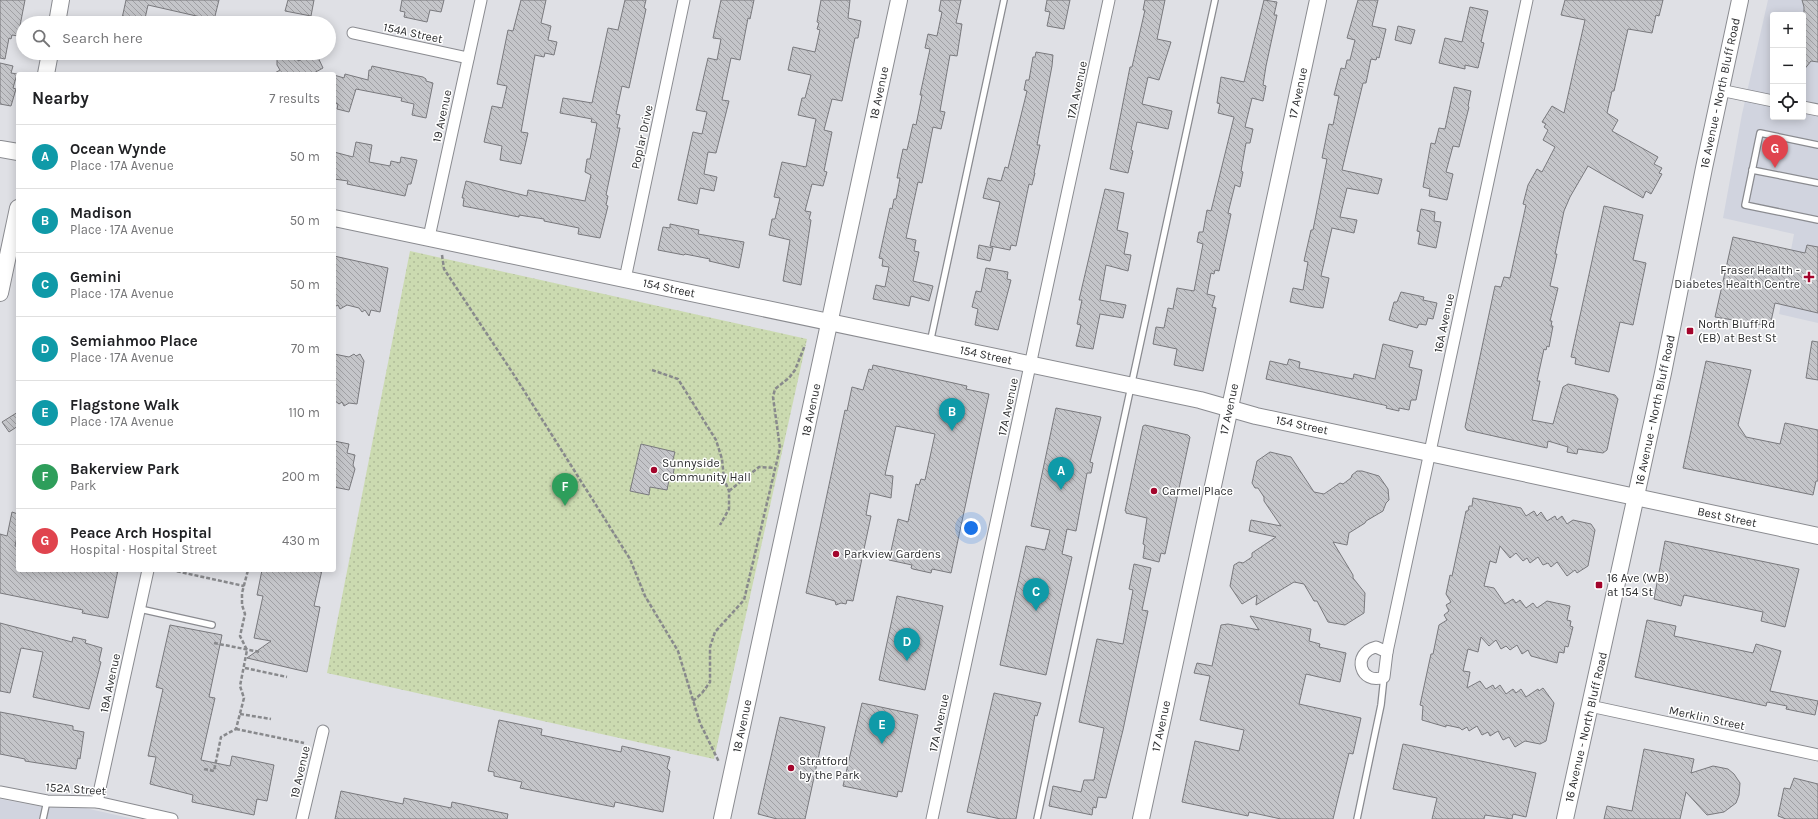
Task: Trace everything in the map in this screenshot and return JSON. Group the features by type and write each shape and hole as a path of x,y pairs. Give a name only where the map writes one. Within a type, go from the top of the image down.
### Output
{"street":[{"path":"58,16 61,0"},
{"name":"19 Avenue","path":"429,237 480,0"},
{"name":"Poplar Drive","path":"625,279 684,0"},
{"name":"18 Avenue","path":"722,819 899,0"},
{"name":"17A Avenue","path":"932,819 1109,0"},
{"name":"17 Avenue","path":"1141,819 1318,0"},
{"name":"16A Avenue","path":"1384,677 1387,652 1527,0"},
{"name":"16 Avenue - North Bluff Road","path":"1565,819 1663,373 1720,90 1740,0"},
{"name":"154A Street","path":"353,33 468,58"},
{"path":"46,72 49,60"},
{"path":"1720,90 1770,100"},
{"path":"1806,108 1818,110"},
{"path":"0,149 16,152"},
{"path":"0,293 16,217"},
{"name":"154 Street","path":"336,218 1130,386 1230,408 1256,416 1430,452 1636,498"},
{"name":"Best Street","path":"1636,498 1818,536"},
{"name":"19A Avenue","path":"98,802 148,572"},
{"path":"1384,677 1374,679 1365,675 1362,671 1361,661 1366,652 1370,649 1381,648 1387,652"},
{"name":"Merklin Street","path":"1590,706 1818,755"},
{"name":"19 Avenue","path":"302,819 323,731"},
{"name":"152A Street","path":"0,792 47,801 98,802 172,819"}],"lane":[{"path":"930,343 1004,0"},
{"path":"1037,819 1215,0"},
{"path":"1818,145 1760,133 1745,205 1818,220"},
{"path":"1752,170 1818,183"},
{"path":"140,609 212,625"},
{"path":"1357,819 1381,705 1384,677"},
{"path":"44,819 47,801"}],"path":[{"path":"443,251 444,269 516,378 630,560 645,596 678,651 700,723 719,762"},
{"path":"693,701 702,693 710,682 710,647 715,632 744,600 780,448 773,397 775,389 789,378 795,370 799,356 805,345"},
{"path":"652,370 678,379 716,440 722,459 724,479 729,491 729,509 720,525"},
{"path":"729,491 759,467 775,468"},
{"path":"180,572 244,586"},
{"path":"236,729 244,698 240,686 245,668 244,663 247,650 240,636 245,614 242,605 248,572"},
{"path":"214,643 260,652"},
{"path":"245,668 287,677"},
{"path":"279,681 280,676"},
{"path":"240,714 271,719"},
{"path":"204,769 214,771 221,737 236,729 304,743"}],"shaded area":[{"path":"1768,0 1818,0 1818,323 1779,314 1794,234 1723,218 1742,114"},
{"path":"0,799 43,807 85,808 134,819 0,819"}],"green space":[{"path":"410,251 807,339 714,759 327,673"}],"building":[{"path":"0,0 25,0 22,16 16,16 16,36 12,35 11,39 9,38 5,59 0,58"},
{"path":"126,0 219,0 215,16 196,16 148,5 146,16 123,16"},
{"path":"288,0 314,0 311,16 285,11"},
{"path":"402,0 444,0 441,12 430,10 427,22 404,17 405,12 400,11"},
{"path":"521,0 546,0 541,23 551,26 548,40 557,42 554,55 545,53 544,57 535,55 521,132 528,133 521,164 500,160 502,146 484,142 492,106 502,108 507,86 497,84 508,30 513,31"},
{"path":"625,0 646,0 644,8 646,9 629,88 622,86 616,114 620,115 617,128 620,128 606,195 608,196 606,205 608,206 600,238 578,234 579,228 544,221 544,219 519,215 519,217 463,206 464,198 462,198 466,181 527,196 528,190 585,201 591,175 585,172 587,159 590,159 597,123 591,122 592,119 560,113 563,98 592,103 608,28 618,30"},
{"path":"721,0 754,0 750,19 748,18 740,60 731,58 722,100 729,101 716,153 708,152 704,174 717,177 714,191 700,188 697,204 678,200 693,132 702,134 707,112 696,110 708,58 717,60 721,39 713,38"},
{"path":"821,0 850,0 848,18 861,21 858,38 855,38 842,101 832,99 824,130 832,132 824,171 827,172 823,186 812,184 805,211 811,212 809,219 811,220 801,285 783,281 790,240 769,235 772,219 775,219 780,198 774,197 782,162 806,167 816,119 798,115 802,98 805,98 811,75 788,70 793,47 815,52 820,30 817,29 819,23 817,22"},
{"path":"941,0 961,0 956,23 962,24 957,56 950,55 940,111 945,112 941,129 933,127 922,183 918,182 906,238 916,240 914,251 919,252 913,281 933,286 929,301 911,296 909,306 873,299 876,285 885,287 889,267 882,266 883,259 879,258 890,208 892,209 894,199 896,199 900,178 897,178 903,149 907,150 913,124 916,125 922,95 920,95 930,49 925,48 928,34 937,36 942,12 939,11"},
{"path":"1047,0 1070,0 1064,29 1047,26 1050,12 1045,11"},
{"path":"1145,0 1165,0 1157,39 1171,42 1159,80 1148,77 1142,104 1172,111 1168,129 1137,122 1128,173 1110,169 1130,67 1132,67 1145,10 1143,10"},
{"path":"1264,0 1277,2 1274,15 1277,15 1263,85 1266,86 1263,101 1252,98 1245,127 1253,129 1250,143 1246,143 1240,187 1235,185 1228,213 1231,214 1219,271 1215,270 1214,274 1211,273 1207,294 1215,296 1212,307 1216,308 1203,371 1174,365 1177,349 1153,344 1156,327 1164,328 1168,308 1173,309 1177,288 1194,291 1203,244 1197,242 1199,232 1203,232 1207,210 1211,211 1234,117 1218,113 1220,104 1217,103 1221,77 1244,82"},
{"path":"1358,0 1378,0 1372,26 1386,29 1379,58 1377,57 1376,60 1371,59 1366,83 1363,83 1342,170 1382,179 1378,194 1347,188 1340,217 1357,220 1354,233 1332,228 1321,276 1329,278 1323,308 1314,307 1290,302 1293,288 1303,290 1308,262 1304,261 1311,230 1313,230 1327,159 1322,158 1329,124 1333,125 1339,96 1334,95 1341,68 1345,69 1347,60 1350,60 1355,40 1347,38"},
{"path":"1565,0 1663,0 1659,16 1656,15 1652,33 1628,29 1614,91 1612,91 1607,113 1618,120 1612,131 1658,157 1654,164 1662,168 1659,173 1662,174 1651,194 1646,191 1643,198 1588,166 1570,197 1564,211 1550,286 1558,288 1550,321 1552,321 1551,326 1553,326 1549,347 1547,346 1546,350 1544,349 1537,381 1540,381 1532,420 1553,424 1563,387 1568,384 1615,395 1618,399 1607,450 1603,453 1578,449 1577,454 1567,452 1568,447 1548,441 1547,448 1467,430 1465,427 1495,286 1501,287 1504,277 1510,278 1526,205 1523,204 1528,185 1537,169 1542,172 1555,147 1543,140 1548,130 1544,127 1546,124 1542,122 1552,106 1564,113 1585,20 1561,15"},
{"path":"1802,0 1818,0 1818,62 1811,61 1806,67 1806,12 1804,12"},
{"path":"1470,7 1488,11 1481,42 1484,43 1478,68 1465,65 1465,69 1439,63 1445,38 1462,42"},
{"path":"1398,26 1415,30 1411,44 1395,40"},
{"path":"1036,52 1053,55 1052,66 1037,145 1040,145 1035,173 1032,185 1029,184 1016,246 1011,245 1010,250 990,246 1000,202 983,198 988,178 1001,181 1005,167 1008,168 1027,91 1024,90 1026,80 1029,80 1033,57 1035,57"},
{"path":"277,60 319,60 323,68 316,72 276,72 280,70 277,65"},
{"path":"0,63 13,66 11,73 16,74 13,88 16,89 11,106 0,104"},
{"path":"372,66 423,77 426,81 433,83 426,118 412,115 414,104 401,101 402,98 356,89 349,112 337,109 336,76 344,78 345,74 368,80 369,70 371,70"},
{"path":"1454,87 1471,91 1469,107 1459,147 1453,146 1446,172 1453,174 1447,200 1429,196 1430,189 1423,187 1431,143 1435,144 1439,128 1445,129"},
{"path":"356,142 372,145 369,162 390,166 391,161 400,163 401,157 417,160 411,184 408,184 405,196 347,184 348,181 336,179 336,153 353,157"},
{"path":"1105,189 1124,193 1117,230 1128,233 1124,254 1131,255 1128,271 1106,265 1100,300 1126,305 1123,318 1100,314 1093,349 1076,346 1081,325 1077,324 1082,300 1079,300"},
{"path":"1604,206 1643,215 1633,260 1646,263 1633,325 1620,322 1609,372 1575,364 1576,358 1571,357"},
{"path":"1421,209 1435,212 1434,221 1441,222 1436,248 1418,244 1420,232 1417,231"},
{"path":"670,224 699,230 698,234 744,242 739,268 709,261 710,259 658,250 663,227 670,228"},
{"path":"1733,237 1805,253 1807,245 1818,247 1818,313 1775,303 1770,326 1715,317"},
{"path":"979,245 993,248 990,261 977,258"},
{"path":"336,256 388,268 380,312 371,310 369,316 365,310 362,312 359,308 347,305 340,309 338,305 336,306"},
{"path":"986,268 1008,272 1007,279 1011,280 998,330 975,325 978,309 972,307 976,291 981,292"},
{"path":"1401,292 1424,297 1423,300 1437,303 1433,319 1428,318 1426,325 1419,324 1417,328 1389,320 1394,302 1397,302"},
{"path":"1812,341 1818,342 1818,380 1806,378"},
{"path":"1383,344 1413,351 1409,367 1422,370 1416,400 1411,400 1409,410 1399,408 1399,411 1386,408 1387,406 1384,405 1266,379 1270,361 1287,365 1289,359 1300,362 1299,368 1353,379 1354,374 1375,379"},
{"path":"336,354 349,357 354,354 356,356 360,354 364,361 357,404 349,403 344,406 342,402 339,404 336,402"},
{"path":"1706,361 1751,370 1738,425 1746,437 1780,444 1785,423 1818,430 1818,481 1816,481 1813,495 1683,468"},
{"path":"873,365 967,386 966,389 989,394 951,573 932,569 931,573 913,569 911,568 912,565 889,560 898,519 908,522 916,484 919,485 921,479 925,480 935,434 896,426 885,475 893,476 891,498 870,493 866,515 871,516 853,601 847,600 846,604 841,603 836,605 835,601 806,593 845,410 847,411 852,387 863,390 869,369 872,370"},
{"path":"1056,408 1101,417 1090,462 1093,463 1091,473 1087,473 1076,531 1067,529 1062,554 1072,557 1046,675 1000,665 1026,546 1045,550 1050,530 1031,526"},
{"path":"16,413 16,427 9,432 2,422"},
{"name":"Carmel Place","path":"1145,425 1188,435 1190,437 1165,554 1161,553 1159,562 1143,558 1145,545 1143,544 1147,518 1126,513 1125,511 1143,426"},
{"path":"336,441 349,444 347,453 355,455 353,465 355,469 349,490 336,487"},
{"name":"Sunnyside Community Hall","path":"641,444 675,452 672,463 675,464 673,475 670,475 667,490 650,487 649,495 630,491"},
{"path":"1270,452 1291,457 1314,492 1324,494 1340,483 1343,484 1357,471 1379,476 1388,489 1389,500 1383,511 1349,533 1347,545 1333,542 1353,575 1353,578 1365,593 1364,613 1345,625 1328,622 1317,601 1314,601 1304,584 1294,582 1256,605 1257,595 1242,604 1230,586 1234,565 1239,562 1243,563 1252,557 1252,553 1276,537 1249,531 1251,520 1281,526 1264,501 1264,497 1258,488 1255,488 1252,483 1257,461"},
{"path":"1473,498 1521,508 1526,516 1534,511 1537,516 1541,512 1547,521 1555,516 1557,520 1562,516 1567,524 1573,520 1591,524 1595,530 1588,566 1577,573 1575,570 1567,576 1557,562 1551,567 1548,563 1543,565 1538,557 1530,563 1527,558 1523,561 1516,553 1510,558 1500,546 1496,563 1490,561 1484,586 1494,588 1505,604 1513,599 1516,603 1520,600 1526,608 1533,603 1537,608 1547,601 1570,606 1567,620 1571,621 1570,626 1573,627 1568,647 1565,646 1564,653 1559,652 1557,663 1531,656 1528,650 1522,654 1517,645 1510,650 1506,646 1501,649 1496,640 1489,646 1481,637 1478,652 1468,649 1463,671 1470,672 1467,688 1480,681 1486,689 1493,685 1495,689 1500,685 1506,694 1513,689 1516,693 1521,689 1526,697 1538,689 1539,691 1543,688 1554,703 1546,741 1540,744 1525,741 1515,747 1509,737 1503,740 1498,731 1490,736 1488,732 1482,735 1477,726 1469,731 1467,727 1462,730 1460,728 1446,725 1446,727 1422,720 1423,706 1420,705 1431,654 1433,654 1439,625 1447,620 1444,615 1449,611 1446,605 1451,602 1446,594 1450,575 1452,576 1466,511 1468,511 1469,506 1472,506"},
{"path":"12,512 16,513 16,572 118,572 108,618 82,613 83,610 0,593 0,534 7,536"},
{"path":"1665,541 1799,569 1785,627 1761,621 1763,612 1684,595 1681,606 1654,599"},
{"path":"1134,564 1151,568 1142,610 1148,611 1123,730 1106,798 1098,797 1096,808 1093,807 1092,815 1049,806 1053,786 1081,792 1084,780 1094,780 1104,728 1079,722 1097,639 1123,644 1133,590 1129,589"},
{"path":"262,572 322,572 314,606 320,607 307,672 247,658 271,641 254,638 263,596 257,595"},
{"path":"897,596 943,606 925,690 879,680"},
{"path":"1250,616 1311,629 1309,641 1320,644 1319,647 1346,653 1340,682 1306,674 1299,704 1361,718 1353,754 1349,753 1333,819 1281,819 1249,812 1248,816 1182,802 1195,741 1239,751 1244,730 1200,720 1210,676 1194,673 1197,663 1212,666 1221,625 1228,624 1259,630"},
{"path":"1647,620 1676,626 1674,636 1753,653 1756,644 1781,651 1770,691 1818,701 1815,715 1786,709 1787,706 1767,702 1766,706 1635,677"},
{"path":"0,623 72,642 73,637 86,640 85,643 102,648 99,661 101,662 89,709 33,697 43,652 21,648 10,693 0,691"},
{"path":"170,625 222,635 209,697 215,698 201,760 230,766 232,756 274,765 267,801 257,799 254,815 192,802 193,795 150,784 156,757 148,756 163,689 156,687"},
{"path":"994,693 1041,703 1037,716 1035,715 1016,819 1001,819 967,812"},
{"path":"862,703 918,715 902,792 898,791 897,797 843,786"},
{"path":"0,712 73,726 73,730 84,732 80,759 78,758 76,769 25,761 25,759 0,754"},
{"name":"Stratford by the Park","path":"780,717 825,727 805,819 777,819 758,814"},
{"path":"499,720 542,729 541,735 621,752 622,746 670,757 667,768 670,771 663,812 615,802 614,807 520,788 522,782 494,776 494,772 488,771"},
{"path":"1403,744 1536,773 1526,817 1513,814 1512,819 1485,815 1484,819 1432,819 1437,798 1393,789"},
{"path":"1644,749 1694,759 1691,773 1713,766 1728,769 1734,774 1740,783 1739,795 1736,803 1724,812 1707,815 1686,792 1680,819 1604,819 1607,806 1632,811"},
{"path":"1794,778 1818,784 1818,819 1786,819 1778,816 1784,788 1790,789"},
{"path":"341,791 403,804 404,798 451,808 452,802 508,814 507,819 335,819"}],"place":[{"name":"Peace Arch Hospital","path":"1775,168"},
{"name":"Fraser Health - Diabetes Health Centre","path":"1809,277"},
{"name":"North Bluff Rd (EB) at Best St","path":"1690,331"},
{"name":"Madison","path":"952,431"},
{"name":"Sunnyside Community Hall","path":"654,470"},
{"name":"Ocean Wynde","path":"1061,490"},
{"name":"Carmel Place","path":"1154,491"},
{"name":"Bakerview Park","path":"565,506"},
{"name":"Parkview Gardens","path":"836,554"},
{"name":"16 Ave (WB) at 154 St","path":"1599,585"},
{"name":"Gemini","path":"1036,611"},
{"name":"Semiahmoo Place","path":"907,661"},
{"name":"Flagstone Walk","path":"882,744"},
{"name":"Stratford by the Park","path":"791,768"}]}
